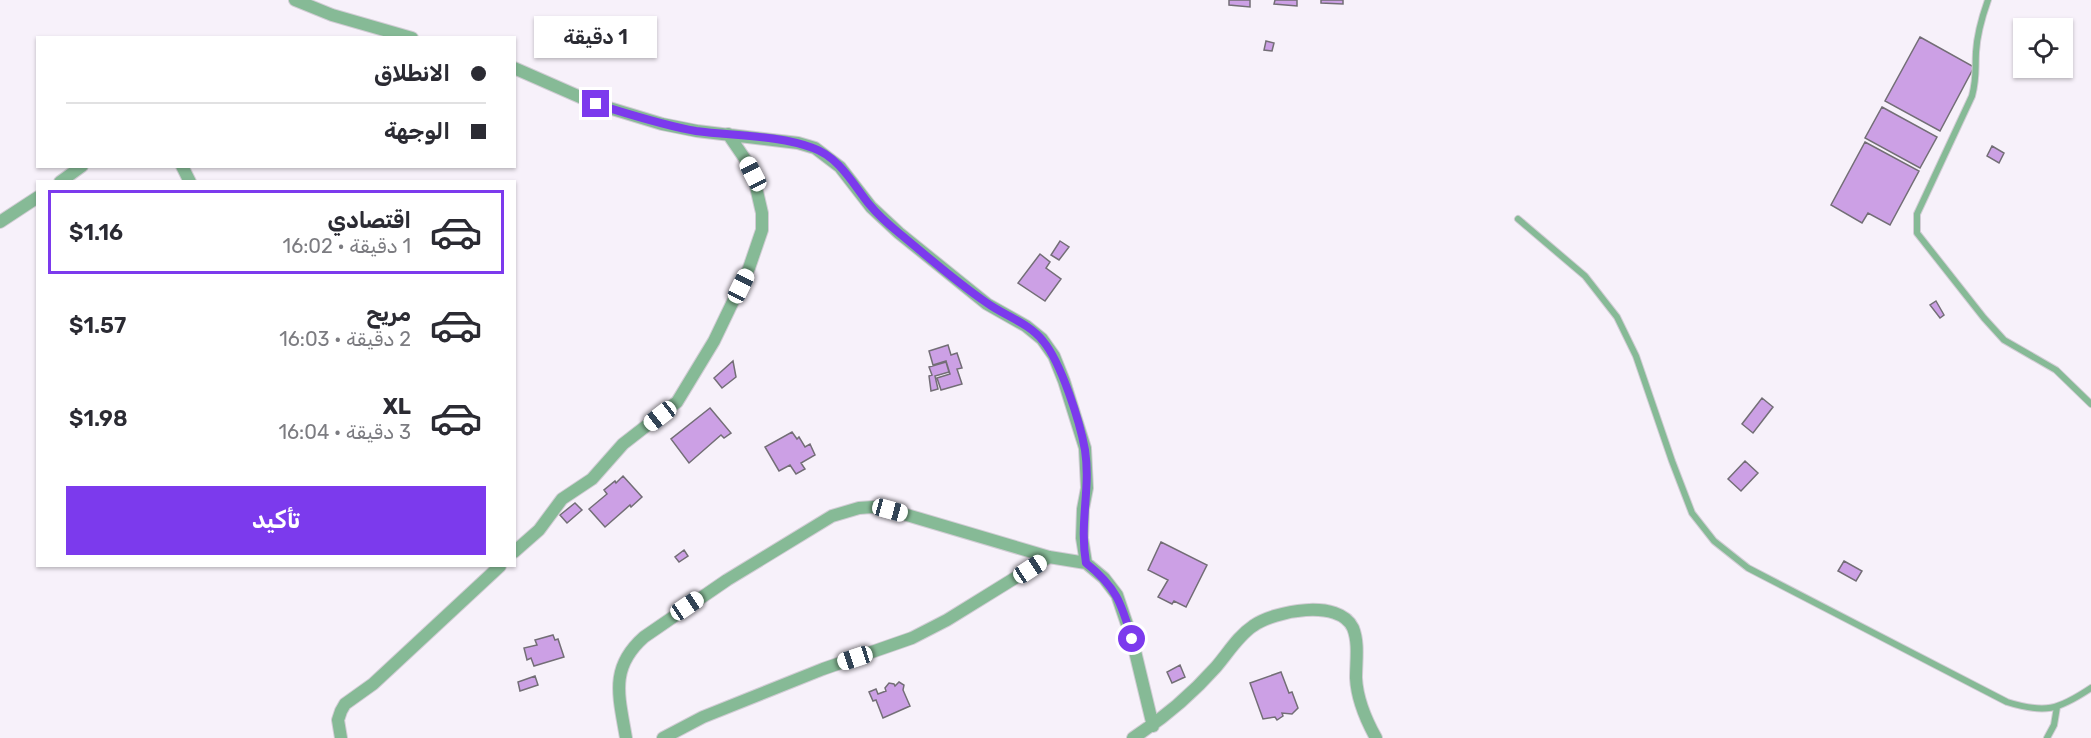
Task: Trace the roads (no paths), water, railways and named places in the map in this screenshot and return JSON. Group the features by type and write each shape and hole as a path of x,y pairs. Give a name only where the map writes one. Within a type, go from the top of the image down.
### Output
{"street":[{"path":"295,0 332,15 405,36"},
{"path":"516,69 596,104 662,124 798,143 815,148 840,166 871,207 899,233 987,304 1026,326 1042,339 1054,356 1064,381 1084,448 1087,488 1083,509 1082,538 1086,563"},
{"path":"516,550 539,530 562,499 592,479 623,444 677,402 714,341 749,268 762,230 762,213 753,174 746,159 728,134"},
{"path":"63,180 79,168"},
{"path":"0,222 36,198"},
{"path":"626,738 619,685 622,664 633,647 727,580 832,516 859,508 873,507 1049,556 1086,563 1104,578 1117,595 1132,639 1153,726"},
{"path":"663,738 703,717 823,669 912,638 947,620 1049,556"},
{"path":"341,738 338,720 345,704 373,684 499,567"},
{"path":"1134,738 1153,726 1197,687 1247,630 1280,614 1324,610 1347,618 1353,628 1356,640 1356,680 1360,702 1376,738"}],"lane":[{"path":"1988,0 1981,19 1976,53 1977,78 1972,96 1917,214 1917,233 2004,340 2056,370 2091,404"},
{"path":"1518,219 1585,276 1617,317 1636,356 1692,513 1714,542 1748,568 2007,702 2032,710 2057,707 2091,688"},
{"path":"2047,738 2054,725 2057,707"}]}
